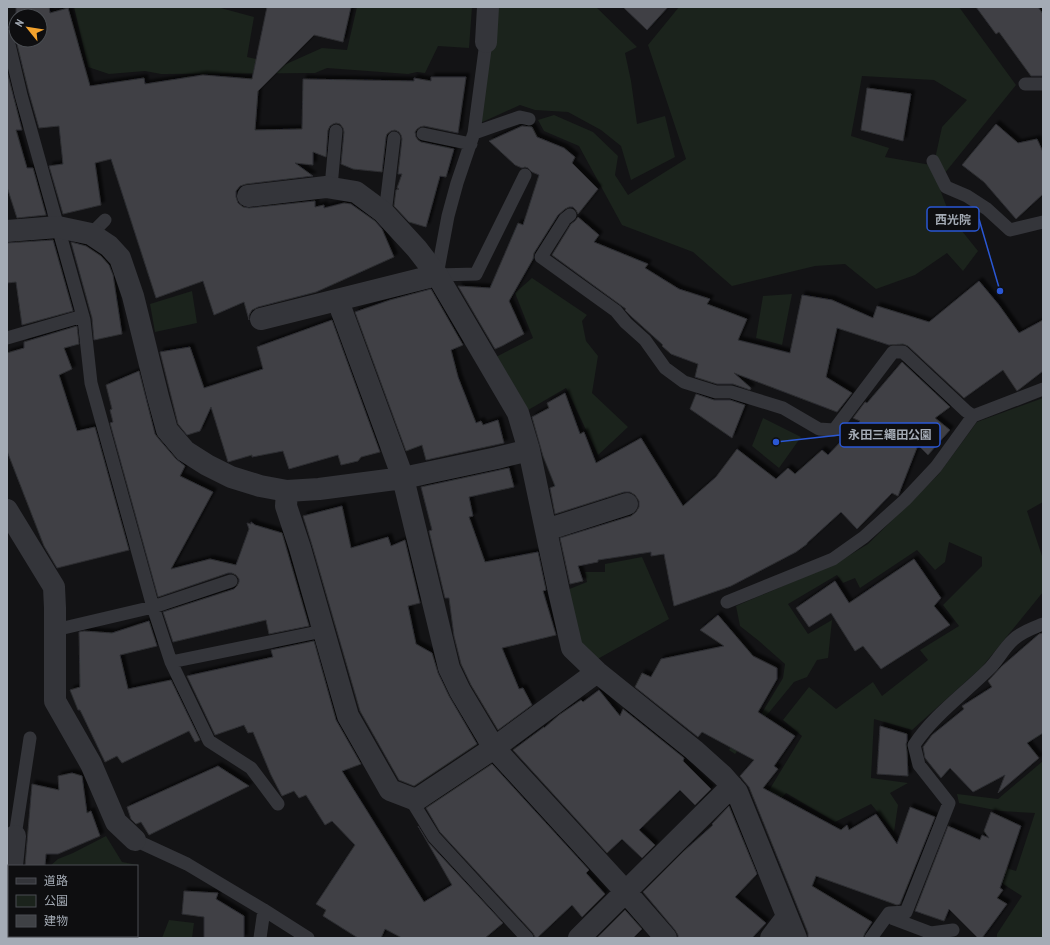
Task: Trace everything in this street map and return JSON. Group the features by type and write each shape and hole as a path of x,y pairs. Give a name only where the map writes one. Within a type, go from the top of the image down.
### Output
{"street":[{"path":"486,42 488,7"},
{"path":"248,196 326,187 356,192 385,214 417,249 437,275 518,413 529,450 572,648 598,672 694,750 723,776 737,792 796,938"},
{"path":"7,231 58,227 98,227 109,246 120,258 133,296 167,430 185,451 207,465 231,477 260,486 287,491 319,490 403,478 529,450"},
{"path":"262,319 437,275"},
{"path":"338,300 403,478 449,668 460,691 494,748 666,938"},
{"path":"287,491 286,506 300,548 348,716 390,790 416,800 494,748 598,672"},
{"path":"546,530 627,504"},
{"path":"7,510 54,587 55,630 51,705 91,764 116,822 135,840"},
{"path":"579,938 732,786"},
{"path":"12,865 15,836"},
{"path":"771,938 787,917"}],"lane":[{"path":"7,36 21,95 83,316 90,384 171,662 209,741 251,768 278,804"},
{"path":"486,42 473,138 448,216 437,275 476,274 525,175"},
{"path":"1025,84 1043,84"},
{"path":"423,134 473,138 520,117 529,119"},
{"path":"331,188 336,131"},
{"path":"385,214 394,138"},
{"path":"932,161 946,187 967,196 987,209 1010,230 1043,222"},
{"path":"570,215 565,219 540,257 616,310 626,323 645,340 665,368 684,382 716,392 732,392 783,408 819,429 834,430 893,352 903,352 973,416"},
{"path":"7,338 83,316"},
{"path":"727,602 833,559 864,537 905,500 936,467 973,416 1043,389"},
{"path":"55,630 154,607 231,581"},
{"path":"889,913 906,912 949,803 919,765 914,745 921,734 990,668 1013,640 1031,628 1043,624"},
{"path":"171,662 323,630"},
{"path":"15,836 30,738"},
{"path":"410,798 434,837 527,938"},
{"path":"135,840 187,864 308,938"},
{"path":"260,938 264,910"},
{"path":"889,913 894,919 931,933 953,930"},
{"path":"871,938 889,913"}],"green space":[{"path":"74,7 217,7 254,17 247,57 284,65 322,48 347,50 357,7 472,7 469,48 438,46 425,73 417,72 408,74 327,68 315,73 161,74 145,71 109,74 88,67"},
{"path":"493,7 596,7 637,47 625,53 631,81 637,124 665,116 675,157 631,180 621,146 601,130 568,112 535,110 520,105 478,124"},
{"path":"679,7 959,7 1016,85 944,174 935,159 942,127 967,100 934,80 862,76 851,136 889,148 885,157 931,165 950,216 978,251 963,271 947,253 915,275 876,289 845,264 815,266 732,286 693,252 622,225 579,146 544,131 538,120 554,115 593,132 618,156 615,175 628,195 686,159 648,45"},
{"path":"532,278 587,315 582,321 586,341 598,356 592,393 628,427 598,455 566,388 523,413 494,358 533,338 515,293"},
{"path":"192,291 197,323 155,332 150,304"},
{"path":"792,294 782,345 756,338 763,296"},
{"path":"1043,398 1043,502 1027,511 1043,559 1043,592 982,667 912,730 874,719 871,778 908,783 890,793 898,805 894,832 871,804 835,822 786,793 770,812 765,797 802,736 783,720 809,687 836,709 873,682 882,696 928,660 920,650 959,626 943,605 982,566 982,557 949,542 945,562 935,570 917,550 860,588 855,578 843,583 837,575 788,604 808,634 832,620 828,658 817,660 807,677 794,682 735,754 729,750 753,714 760,716 783,678 785,664 740,626 736,606 835,564 868,544 938,475 977,422"},
{"path":"763,418 801,437 779,468 752,446"},
{"path":"642,557 669,619 594,661 576,643 567,590 587,582 585,572 605,572 605,564"},
{"path":"1043,761 1043,938 997,938 997,934 1022,896 989,875 990,863 1016,871 1035,813 1000,811 959,803 957,794 998,799"},
{"path":"106,836 122,862 138,865 51,865 58,859"},
{"path":"169,920 194,923 192,938 162,938"},
{"path":"15,937 116,937 115,938"}],"building":[{"path":"49,7 50,13 68,8 90,86 144,78 145,84 203,75 252,79 267,7 351,7 343,42 314,35 258,91 255,130 302,129 303,79 414,81 414,78 431,81 431,77 466,77 458,133 424,126 417,129 415,132 416,137 421,142 454,149 446,177 440,176 426,227 409,222 394,206 396,190 399,189 397,188 402,174 398,174 402,139 399,132 395,130 387,134 382,172 353,169 341,164 344,132 340,124 336,123 330,126 328,130 326,157 313,152 313,165 295,163 313,176 240,186 236,191 238,203 243,207 249,208 315,201 315,207 324,205 324,208 344,203 351,204 375,221 382,229 394,257 316,292 258,307 252,310 249,315 249,320 244,302 214,315 203,281 156,298 111,159 95,163 101,205 63,214 49,166 63,164 59,126 39,128 18,48 48,48 48,8 16,8"},
{"path":"623,7 668,7 647,30"},
{"path":"976,7 1038,7 1043,14 1043,76 1031,76 999,32 996,34"},
{"path":"7,71 22,130 16,130 27,168 33,168 46,215 17,218 7,187"},
{"path":"867,88 911,94 903,141 861,130"},
{"path":"996,124 1018,143 1037,139 1043,152 1043,194 1016,219 984,182 962,165"},
{"path":"522,126 532,127 537,137 564,148 575,157 572,163 598,189 578,214 573,207 569,207 558,215 534,253 533,259 509,301 524,334 495,349 458,286 490,288 518,223 523,225 539,175 532,172 528,168 522,168 515,165 489,141"},
{"path":"578,217 599,235 594,242 648,264 645,268 679,289 710,299 707,304 747,319 738,340 790,353 802,295 832,300 873,318 877,306 929,322 979,281 999,305 1019,333 1043,320 1043,371 1017,391 1003,370 964,398 908,346 903,344 889,345 837,328 826,377 852,393 837,412 734,373 751,388 750,390 733,384 717,384 695,377 698,364 671,354 625,310 626,309 552,255 571,224"},
{"path":"53,240 73,311 22,325 16,282 7,283 7,243"},
{"path":"71,242 86,246 101,256 109,265 113,275 122,334 94,340 92,318"},
{"path":"431,289 463,345 451,350 458,377 476,423 481,421 483,425 498,420 504,443 426,460 422,445 406,451 355,312 390,300"},
{"path":"332,320 380,452 361,457 358,461 341,465 338,455 289,469 283,451 252,457 252,455 228,462 211,407 200,431 187,435 178,424 160,352 190,347 204,388 263,369 257,347"},
{"path":"77,326 79,344 64,348 72,369 59,375 77,431 95,427 129,550 57,568 44,546 7,451 7,353 24,348 24,342"},
{"path":"902,362 950,407 935,418 950,430 928,455 918,445 898,496 892,493 857,529 841,512 807,544 796,552 731,586 674,606 664,554 651,556 651,552 598,560 598,562 578,566 583,581 570,584 560,538 631,516 639,507 639,501 635,495 630,492 624,492 555,514 550,488 555,486 543,456 532,417 549,408 547,403 565,393 580,434 584,432 596,463 641,438 683,506 716,477 737,449 776,479 788,468 795,474 822,450 828,455 860,421 853,418 865,402 867,403"},
{"path":"139,371 155,434 176,459 185,466 180,476 213,492 171,569 210,559 236,565 249,529 247,523 251,524 251,522 255,525 282,533 309,626 269,634 266,620 173,642 163,612 234,589 239,582 239,579 236,575 228,573 158,597 110,423 113,422 110,410 112,409 106,385"},
{"path":"696,394 714,400 730,400 745,405 732,438 690,409"},
{"path":"509,468 514,487 469,497 473,516 469,517 485,562 538,552 546,590 543,591 556,635 502,648 519,689 523,688 532,705 498,730 471,685 461,664 454,636 449,598 445,598 429,531 432,530 421,487"},
{"path":"342,506 351,548 388,537 391,546 405,540 420,603 408,606 416,644 432,653 438,673 449,696 477,744 414,786 399,780 360,711 303,516"},
{"path":"914,559 941,598 934,606 950,625 881,669 863,646 855,651 831,613 809,627 796,608 835,581 849,603"},
{"path":"718,615 753,656 777,668 777,679 758,712 795,736 774,766 778,769 763,788 841,830 847,825 849,830 876,814 897,844 910,807 935,817 900,904 897,905 816,876 812,886 872,922 863,938 808,938 808,933 749,787 740,776 754,760 702,732 698,737 635,687 642,673 651,677 661,659 724,646 700,630"},
{"path":"149,621 157,646 120,655 128,689 171,680 200,740 195,742 189,731 122,763 117,756 105,762 80,710 78,710 70,690 80,687 79,632 112,633"},
{"path":"1043,633 1043,733 1027,743 1039,758 998,793 1005,775 973,792 950,768 941,778 925,758 923,747 932,735 964,709 962,706 992,687 988,681 1002,666 1039,634"},
{"path":"314,641 336,720 361,764 342,771 424,902 452,885 418,826 428,842 503,923 485,938 402,938 385,929 381,938 358,938 323,916 326,910 316,904 355,845 332,821 325,825 306,795 299,798 294,791 282,796 271,775 253,732 248,733 244,725 215,735 187,676 273,657 271,650"},
{"path":"599,690 620,716 623,709 684,758 683,761 711,789 695,805 680,790 639,830 655,845 642,858 622,839 607,853 513,750 544,728 559,715 581,700 583,702"},
{"path":"880,726 907,734 906,744 908,776 877,774"},
{"path":"492,764 589,870 586,873 605,894 582,917 572,905 537,938 440,832 426,808"},
{"path":"218,766 249,786 149,835 141,822 136,824 131,819 127,807"},
{"path":"72,773 82,776 87,813 91,811 100,836 58,854 46,854 45,865 25,865 32,784 59,790 58,776"},
{"path":"729,806 757,874 735,897 766,923 752,938 678,938 675,930 643,892 684,851 713,825 712,824"},
{"path":"991,812 1021,826 1000,888 1003,890 997,898 1007,904 982,938 978,938 949,909 944,921 915,911 948,826 980,840 982,835 989,838 984,831"},
{"path":"184,891 218,893 216,899 244,916 244,938 204,938 204,917 182,914"},
{"path":"625,910 642,929 633,938 599,938 598,937"}],"place":[{"name":"西光院","path":"1000,291"},
{"name":"永田三繩田公園","path":"776,442"}]}
